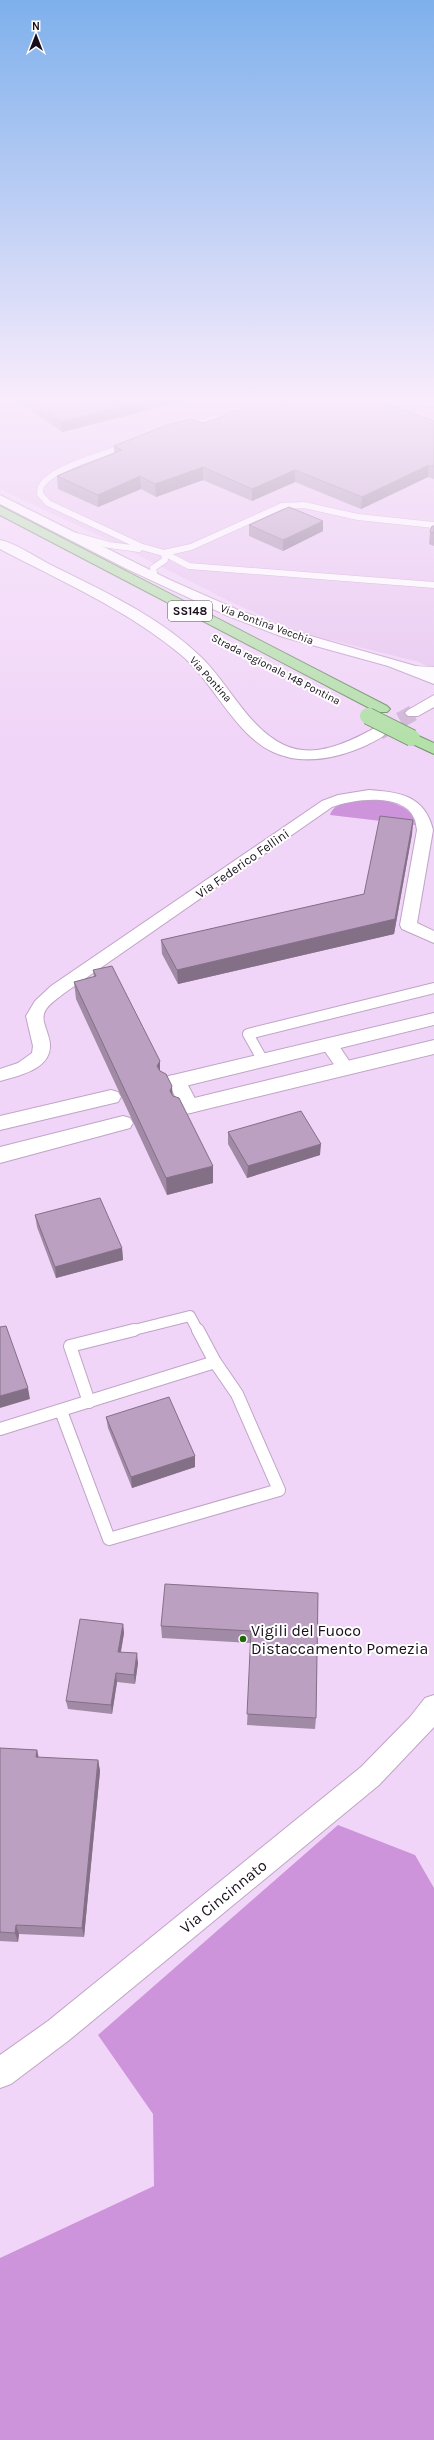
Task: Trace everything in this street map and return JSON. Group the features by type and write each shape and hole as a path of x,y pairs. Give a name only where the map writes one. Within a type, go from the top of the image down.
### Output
{"highway":[{"name":"SS148","path":"4,512 193,612 375,713"},
{"path":"18,512 51,526"},
{"name":"Strada regionale 148 Pontina","path":"4,526 375,713 423,734 434,749"}],"street":[{"name":"Via Pontina Vecchia","path":"24,512 155,578 274,629 415,670 434,679"},
{"name":"Via Pontina","path":"0,544 143,621 179,646 204,667 259,736 276,747 300,754 324,754 348,749 379,732"},
{"path":"413,713 434,700"},
{"name":"Via Federico Fellini","path":"0,1075 28,1066 41,1056 43,1047 35,1023 35,1016 41,1005 57,990 327,804 339,798 362,794 389,796 404,802 422,816 426,830 408,925 434,938"},
{"path":"434,1019 262,1059 172,1082 186,1107 434,1047"},
{"path":"329,1044 345,1068"},
{"path":"0,1123 110,1097"},
{"path":"0,1155 123,1123"},
{"name":"Via Cincinnato","path":"0,2073 58,2031 370,1776 419,1726 434,1707"}],"lane":[{"path":"67,512 151,551"},
{"path":"164,553 186,548 263,512"},
{"path":"334,512 355,517 434,525"},
{"path":"64,533 110,545 164,553 189,566 434,585"},
{"path":"155,578 153,568 166,560 164,553"},
{"path":"415,670 434,671"},
{"path":"262,1059 248,1034 434,988"},
{"path":"61,1411 109,1539 279,1490 237,1394 215,1362 190,1316 70,1346 89,1402"},
{"path":"0,1429 215,1362"}],"shaded area":[{"path":"48,512 434,512 434,670 419,662 295,631 231,602"},
{"path":"360,800 381,800 403,807 411,814 415,825 330,815 333,809 338,805"},
{"path":"338,1825 415,1855 434,1888 434,2440 0,2440 0,2258 154,2186 153,2114 98,2035"}],"building":[{"path":"278,512 301,512 323,521 283,540 249,525"},
{"path":"432,526 434,526 434,533 430,532"},
{"path":"380,816 413,820 395,919 177,970 161,940 364,894"},
{"path":"112,966 160,1061 157,1066 160,1071 166,1074 172,1086 170,1091 173,1096 179,1098 213,1166 166,1178 74,982 96,976 93,970"},
{"path":"301,1111 321,1144 248,1166 228,1132"},
{"path":"100,1198 122,1248 55,1267 35,1215"},
{"path":"6,1326 28,1388 0,1396 0,1327"},
{"path":"169,1397 195,1456 131,1477 106,1417"},
{"path":"165,1584 318,1593 316,1718 247,1714 251,1631 161,1626"},
{"path":"80,1619 123,1624 118,1652 137,1653 134,1675 116,1673 111,1705 66,1701"},
{"path":"0,1748 37,1750 36,1757 98,1760 82,1928 16,1925 15,1933 0,1932"}],"tunnel":[{"path":"379,732 413,713"}],"place":[{"name":"Vigili del Fuoco Distaccamento Pomezia","path":"243,1639"}]}
